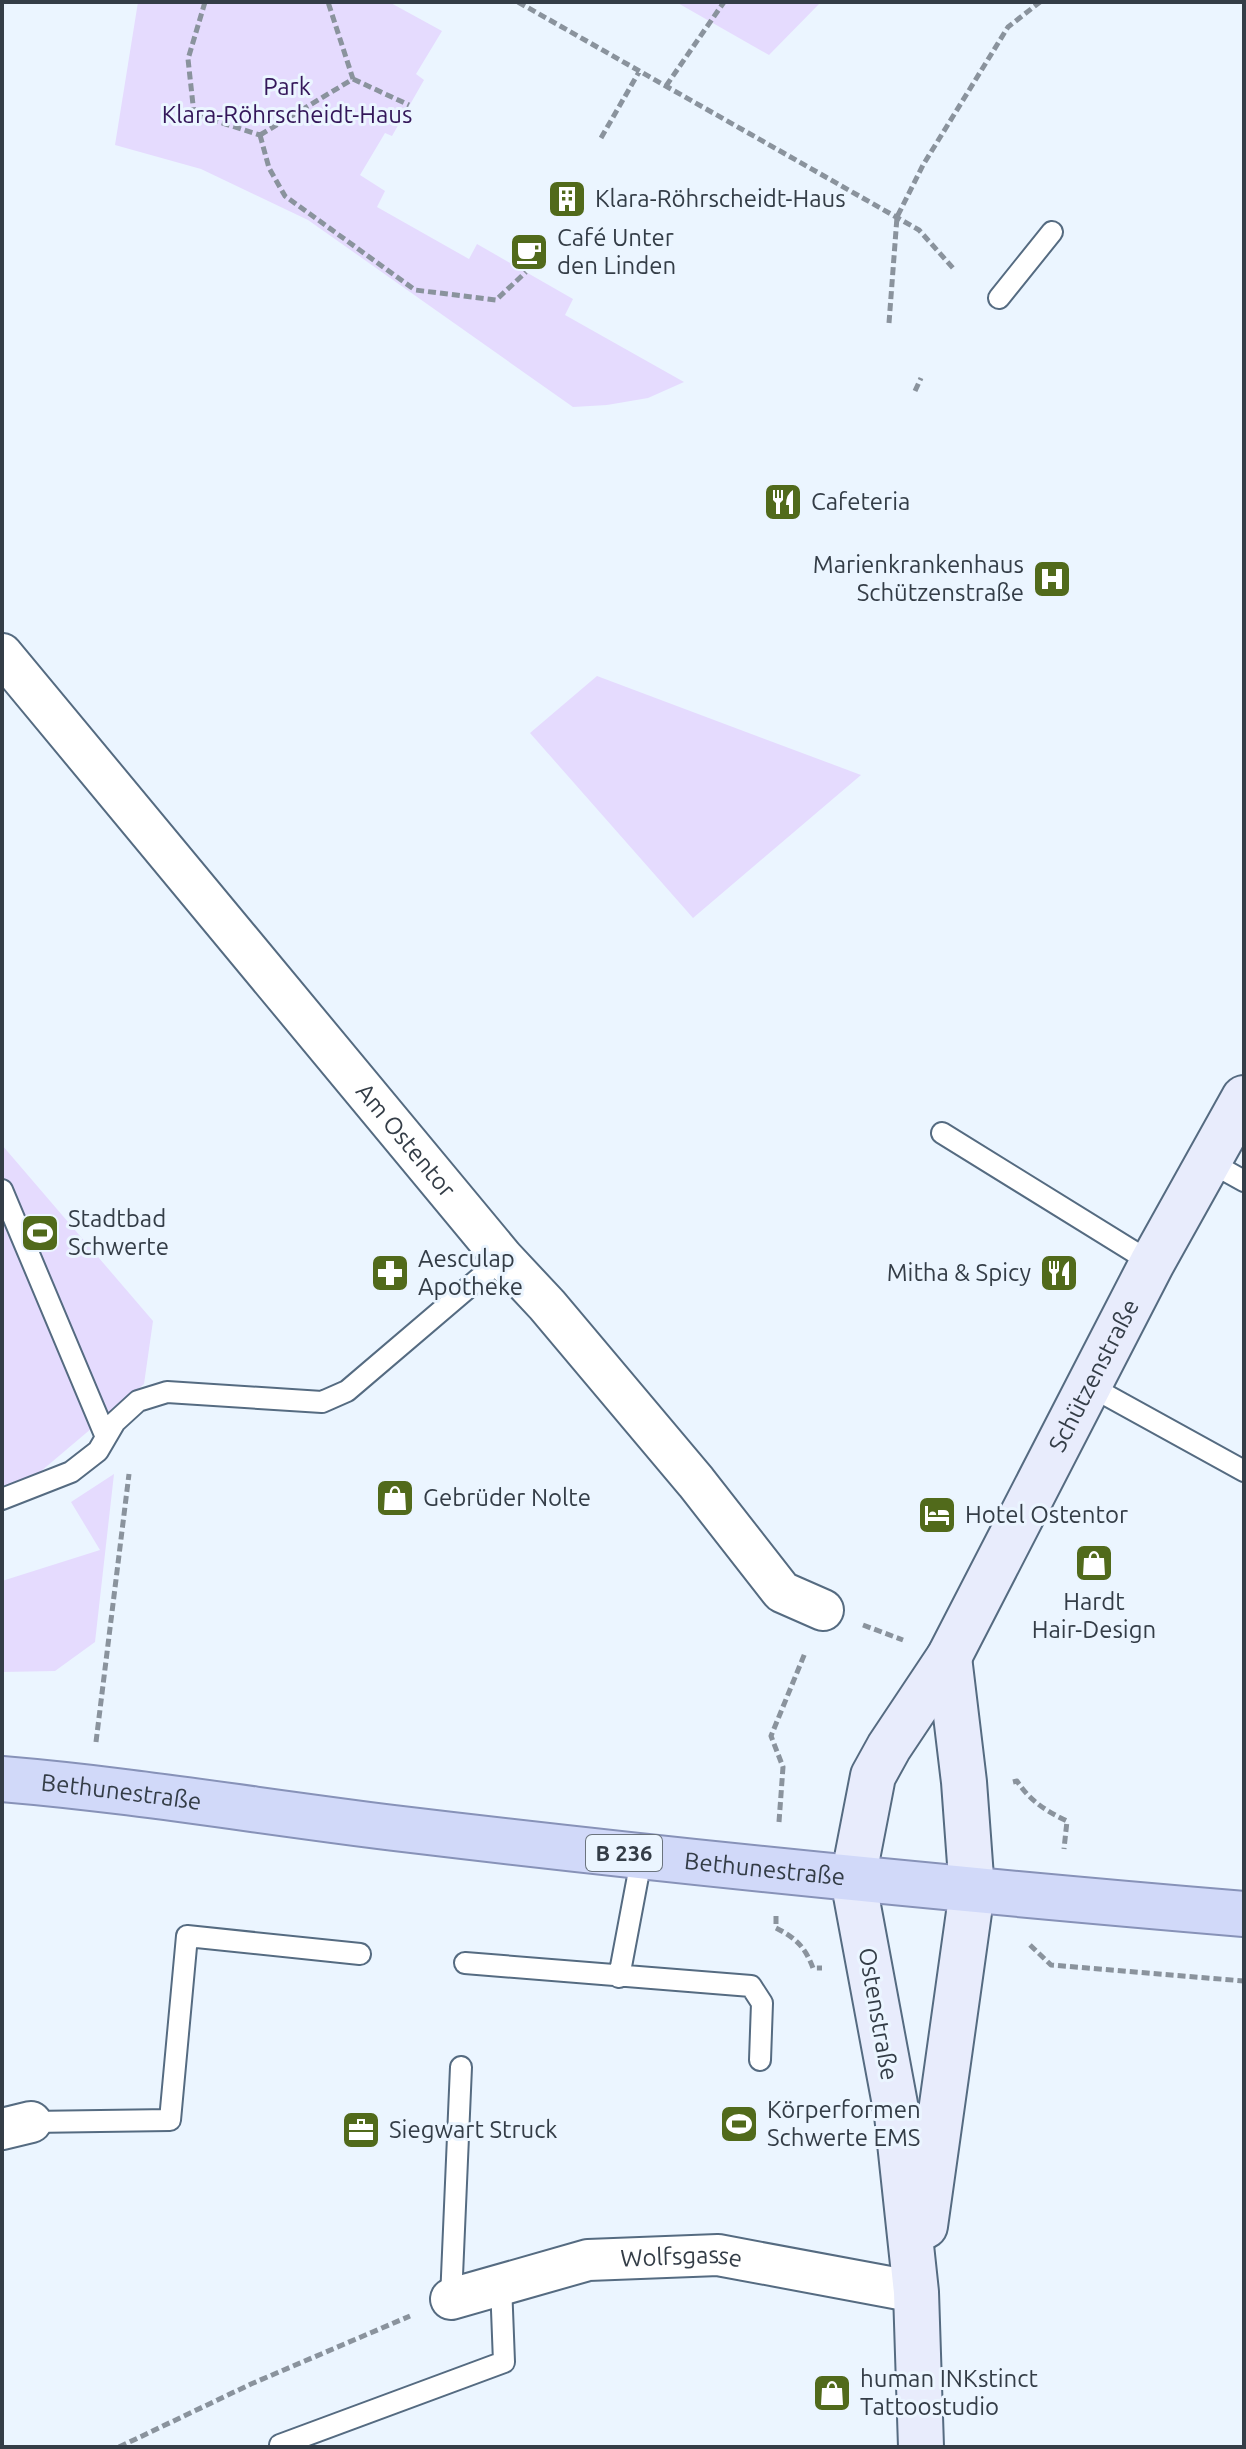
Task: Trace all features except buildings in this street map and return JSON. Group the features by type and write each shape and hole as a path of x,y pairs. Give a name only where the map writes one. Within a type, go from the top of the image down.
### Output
{"main road":[{"name":"Schützenstraße","path":"853,1879 873,1776 949,1657 1152,1263 1226,1171 1244,1098"},
{"path":"949,1657 964,1782 972,1891"},
{"name":"Bethunestraße","path":"2,1779 90,1787 394,1828 853,1879 1244,1914"},
{"name":"Ostenstraße","path":"853,1879 897,2115 916,2292 921,2447"},
{"name":"Ostenstraße","path":"916,2292 972,1891"}],"street":[{"name":"Am Ostentor","path":"2,654 503,1258 547,1305 686,1470 782,1592 823,1610"},
{"name":"Wolfsgasse","path":"451,2299 588,2260 718,2255 916,2292"}],"lane":[{"path":"999,298 1052,232"},
{"path":"942,1133 1152,1263"},
{"path":"2,1190 106,1437"},
{"path":"2,1499 71,1472 98,1451 115,1422 138,1401 167,1392 322,1402 347,1391 503,1258"},
{"path":"1088,1385 1244,1471"},
{"path":"619,1977 642,1855"},
{"path":"17,2125 170,2120 187,1936 360,1954"},
{"path":"465,1963 751,1986 762,2003 760,2060"},
{"path":"451,2299 461,2067"},
{"path":"280,2445 504,2362 501,2284"}],"path":[{"path":"205,2 188,59 194,114 260,135 353,79"},
{"path":"328,2 353,79 409,105"},
{"path":"518,2 919,230 953,268"},
{"path":"666,86 724,2"},
{"path":"889,323 897,217 923,165 1008,27 1040,2"},
{"path":"601,138 639,72"},
{"path":"260,135 269,168 285,196 415,290 496,300 526,272"},
{"path":"915,391 921,378"},
{"path":"90,1787 138,1401"},
{"path":"871,1970 813,1968 806,1950 794,1937 776,1928 776,1869 783,1767 771,1736 823,1610 949,1657"},
{"path":"964,1782 1017,1781 1026,1795 1067,1821 1058,1898"},
{"path":"1029,1944 1051,1965 1244,1981"},
{"path":"119,2447 251,2384 451,2299"}],"green space":[{"name":"Park Klara-Röhrscheidt-Haus","path":"138,2 389,2 442,31 416,74 424,80 392,136 385,133 360,175 385,191 377,207 469,259 477,244 573,299 565,315 684,382 648,398 573,407 308,220 201,169 115,145"},
{"path":"676,2 821,2 769,55"},
{"path":"597,676 861,775 693,918 530,733"},
{"name":"Stadtbad Schwerte","path":"2,1145 153,1321 144,1384 40,1472 2,1492"},
{"path":"114,1474 95,1642 55,1671 2,1672 2,1581 100,1550 71,1502"}],"place":[{"name":"Klara-Röhrscheidt-Haus","path":"567,199"},
{"name":"Café Unter den Linden","path":"529,252"},
{"name":"Cafeteria","path":"783,502"},
{"name":"Marienkrankenhaus Schützenstraße","path":"1052,579"},
{"name":"Stadtbad Schwerte","path":"40,1233"},
{"name":"Aesculap Apotheke","path":"390,1273"},
{"name":"Mitha & Spicy","path":"1059,1273"},
{"name":"Gebrüder Nolte","path":"395,1498"},
{"name":"Hotel Ostentor","path":"937,1515"},
{"name":"Hardt Hair-Design","path":"1094,1563"},
{"name":"Körperformen Schwerte EMS","path":"739,2124"},
{"name":"Siegwart Struck","path":"361,2130"},
{"name":"human INKstinct Tattoostudio","path":"832,2393"}]}
